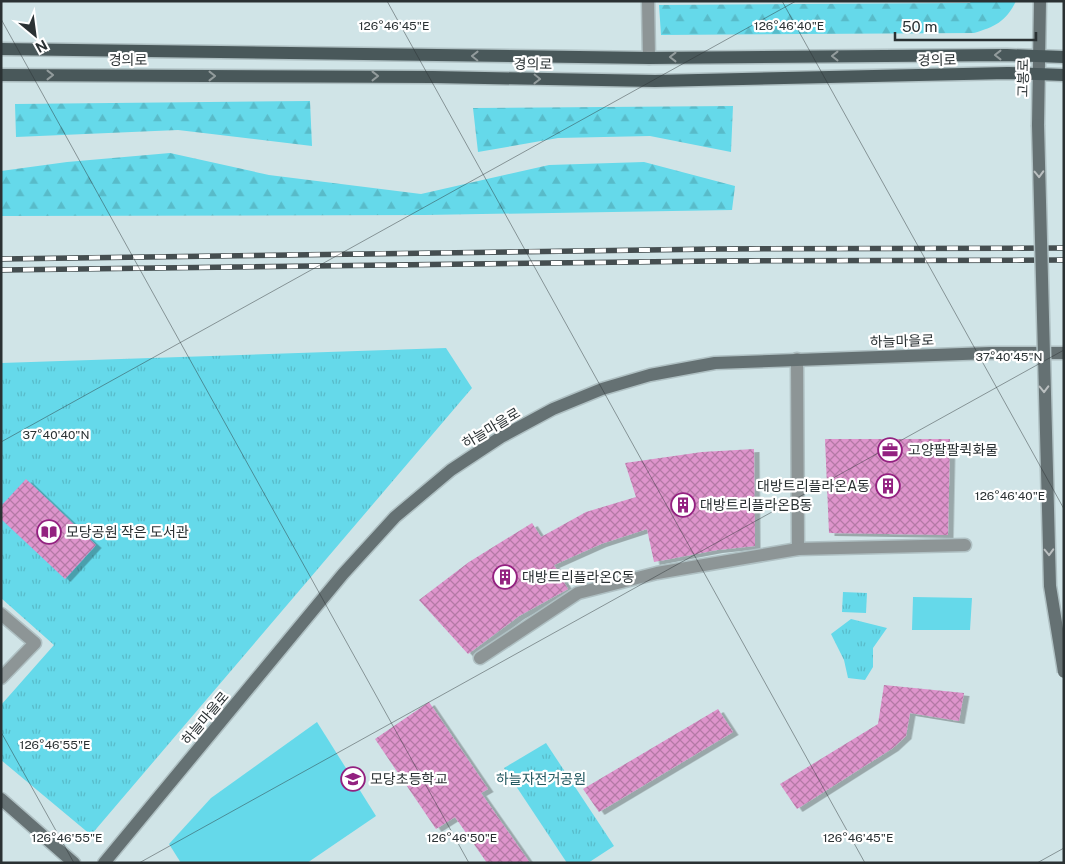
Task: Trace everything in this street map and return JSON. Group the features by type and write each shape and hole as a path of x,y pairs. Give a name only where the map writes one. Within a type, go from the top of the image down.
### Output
{"main road":[{"name":"고봉로","path":"1040,1 1038,125 1050,586 1064,672"},
{"name":"경의로","path":"1,50 649,58 1007,55 1064,57"},
{"name":"경의로","path":"1,75 433,77 655,81 1064,74"},
{"name":"하늘마을로","path":"104,863 349,567 395,517 451,470 501,437 544,414 602,389 650,375 715,363 1064,352"},
{"path":"1,799 74,863"}],"street":[{"path":"648,1 649,58"},
{"path":"797,359 798,549"},
{"path":"480,658 578,593 658,573 798,549 964,545"},
{"path":"1,614 35,643 1,678"}],"green space":[{"path":"971,1 1016,1 1008,14 999,23 974,33 661,35 659,5 970,3"},
{"path":"310,101 312,146 178,130 16,137 15,104"},
{"path":"733,106 731,152 650,136 558,138 478,152 473,108"},
{"path":"170,153 269,175 421,194 549,165 644,162 735,186 732,210 425,215 1,216 1,171 67,162"},
{"path":"446,348 472,388 91,835 1,760 1,705 54,645 1,598 1,363"},
{"path":"843,592 867,593 866,613 842,612"},
{"path":"913,597 972,598 970,630 912,630"},
{"path":"851,619 887,628 873,648 873,667 865,680 848,678 844,660 831,634"},
{"path":"317,722 376,816 307,863 181,863 169,844 211,798"},
{"name":"하늘자전거공원","path":"546,743 614,846 588,863 567,863 504,768"}],"building":[{"name":"대방트리플라온A동","path":"825,439 950,439 948,535 829,533"},
{"path":"754,449 755,546 717,550 654,562 647,529 601,544 554,565 568,589 519,616 468,654 419,600 469,562 532,523 541,537 586,512 636,497 625,463 702,452"},
{"name":"모당공원 작은 도서관","path":"26,479 96,545 65,579 1,519 1,506"},
{"path":"884,685 964,693 959,721 910,713 906,736 893,748 797,809 780,784 878,724"},
{"path":"429,702 488,789 481,793 530,863 487,863 455,817 436,829 375,739"},
{"path":"718,709 733,732 599,812 583,789"}],"railway":[{"path":"1,259 716,249 1064,248"},
{"path":"1,270 716,261 1064,260"}],"place":[{"name":"고양팔팔퀵화물","path":"890,450"},
{"name":"대방트리플라온A동","path":"888,486"},
{"name":"대방트리플라온B동","path":"683,505"},
{"name":"모당공원 작은 도서관","path":"49,532"},
{"name":"대방트리플라온C동","path":"505,577"},
{"name":"모당초등학교","path":"353,779"}]}
